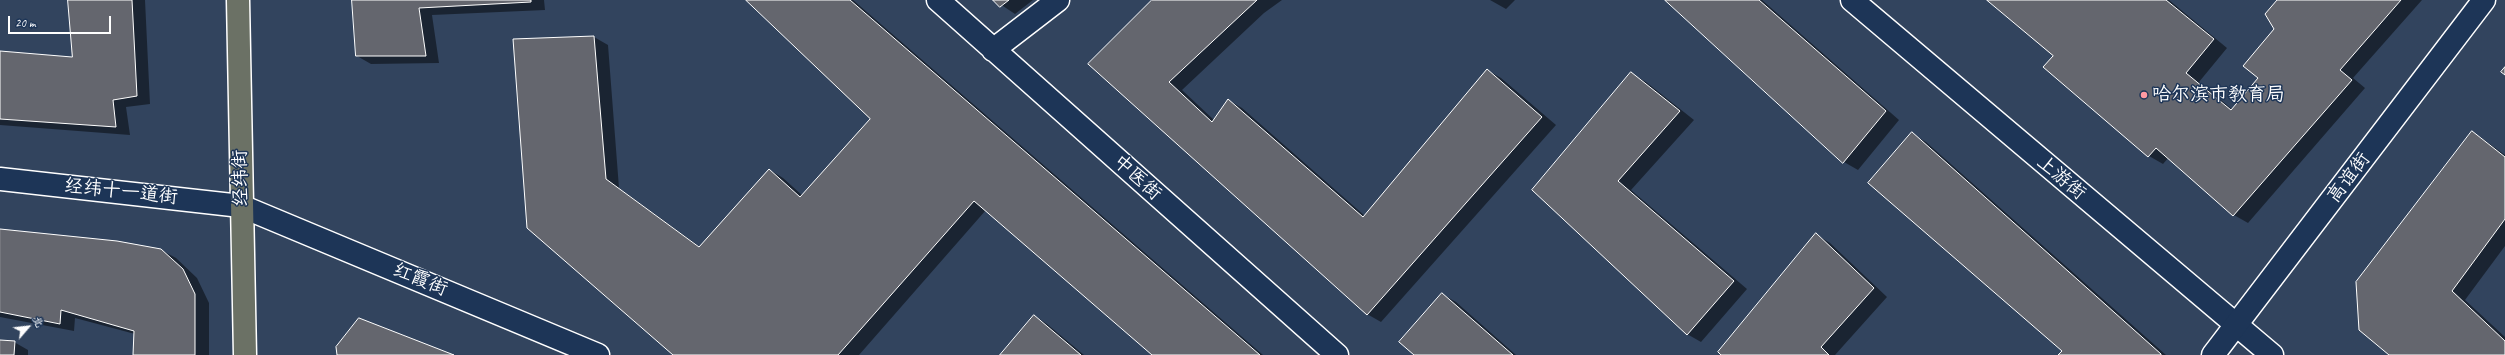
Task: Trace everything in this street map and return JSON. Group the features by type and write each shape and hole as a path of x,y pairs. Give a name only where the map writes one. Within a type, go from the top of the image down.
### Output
{"main road":[{"name":"经纬街","path":"238,0 245,355"}],"street":[{"name":"中医街","path":"938,0 1337,355"},
{"path":"993,50 1058,0"},
{"name":"上游街","path":"1852,0 2272,355"},
{"name":"高谊街","path":"2213,355 2237,326 2484,0"},
{"name":"经纬十一道街","path":"0,179 241,206"},
{"name":"红霞街","path":"241,206 598,355"}],"building":[{"path":"68,0 132,0 137,96 113,100 116,127 0,119 0,51 72,57"},
{"path":"352,0 531,0 531,2 419,8 426,56 356,56"},
{"path":"746,0 850,0 1260,355 1152,355 974,201 838,355 673,355 527,228 513,39 594,36 606,179 699,247 769,169 800,197 870,119"},
{"path":"993,0 1009,0 1000,7"},
{"path":"1152,0 1257,0 1169,82 1212,122 1228,99 1363,217 1487,69 1542,117 1367,315 1088,64"},
{"path":"1665,0 1759,0 1886,111 1843,163"},
{"name":"哈尔滨市教育局","path":"1987,0 2166,0 2214,39 2186,73 2231,110 2258,78 2243,66 2274,29 2265,14 2277,0 2401,0 2340,70 2352,80 2233,216 2156,148 2148,157 2043,67 2053,56"},
{"path":"2505,67 2505,75 2501,72"},
{"path":"1631,72 1680,111 1618,181 1734,281 1687,335 1532,190"},
{"path":"2472,131 2505,157 2505,219 2452,291 2505,341 2505,355 2389,355 2359,330 2356,282"},
{"path":"1912,132 2161,355 2058,355 2062,351 1868,183"},
{"path":"0,229 117,241 161,249 183,269 195,294 195,355 133,355 134,331 61,310 60,324 0,312"},
{"path":"1816,233 1874,288 1821,347 1829,355 1721,355 1718,352"},
{"path":"1442,293 1513,355 1414,355 1399,342"},
{"path":"1034,315 1081,355 1000,355"},
{"path":"359,318 454,355 337,355 336,347"},
{"path":"0,340 15,341 14,355 0,355"}],"place":[{"name":"哈尔滨市教育局","path":"2144,95"}]}
